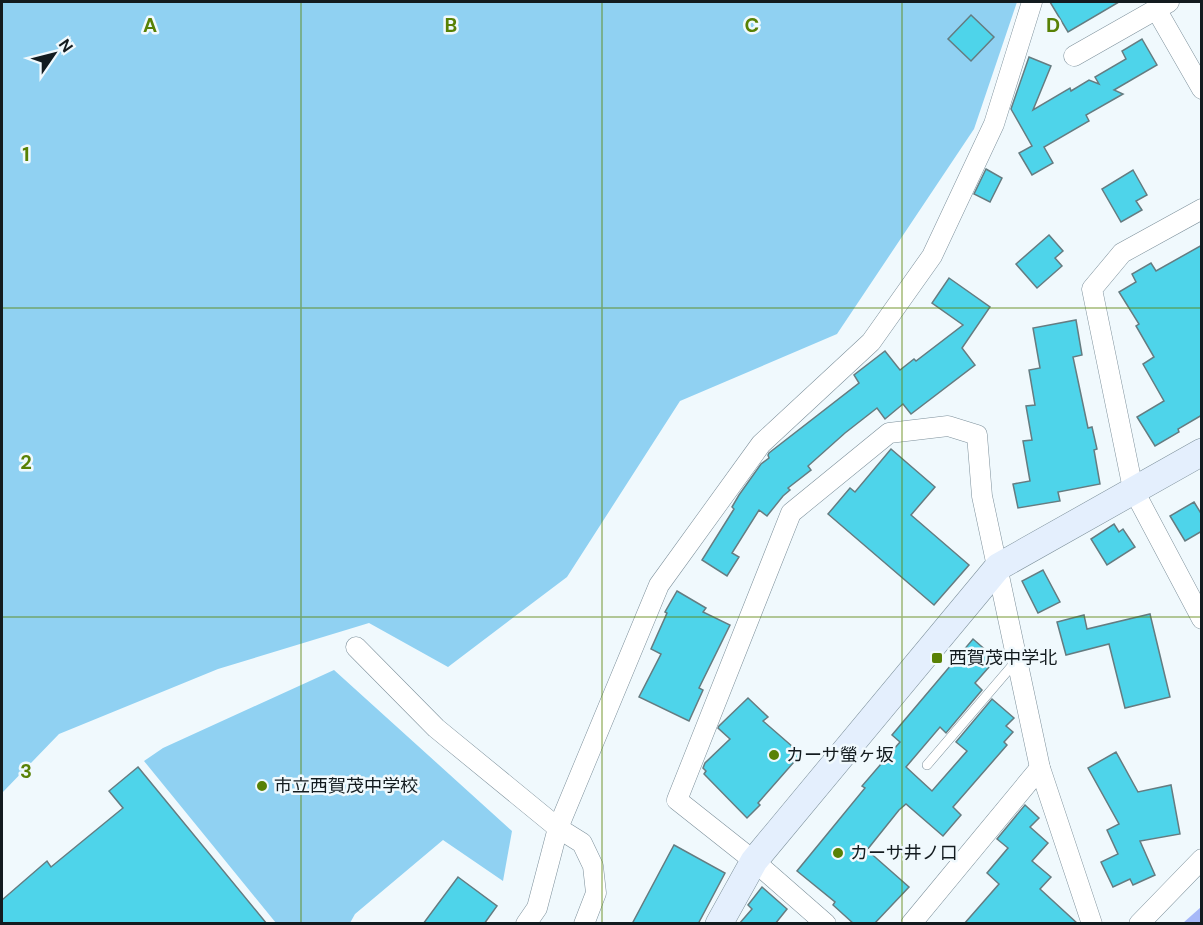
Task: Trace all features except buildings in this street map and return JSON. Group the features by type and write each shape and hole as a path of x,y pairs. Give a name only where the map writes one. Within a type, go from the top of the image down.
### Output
{"street":[{"path":"526,924 537,908 558,828 659,585 762,444 871,342 932,256 994,124 1032,2"},
{"path":"1074,56 1163,5 1202,89"},
{"path":"1202,209 1122,253 1092,289 1133,489 1202,618"},
{"path":"826,924 754,861 677,800 791,513 889,433 948,426 977,435 982,496 1040,768 1092,924"},
{"path":"719,924 754,861 998,567 1202,452"},
{"path":"356,646 436,728 558,828 582,843 593,866 596,893 584,924"},
{"path":"911,924 1040,768"},
{"path":"1138,924 1202,859"}],"lane":[{"path":"927,765 1017,660"}],"shaded area":[{"path":"2,2 1017,2 974,129 837,334 680,401 567,577 448,667 369,623 218,669 59,734 2,793"},
{"path":"334,670 512,831 503,881 443,840 355,914 350,923 276,923 144,761 163,748"},
{"path":"1201,907 1201,923 1183,923"}],"place":[{"name":"西賀茂中学北","path":"937,658"},
{"name":"カーサ螢ヶ坂","path":"774,755"},
{"name":"市立西賀茂中学校","path":"262,786"},
{"name":"カーサ井ノ口","path":"838,853"}]}
